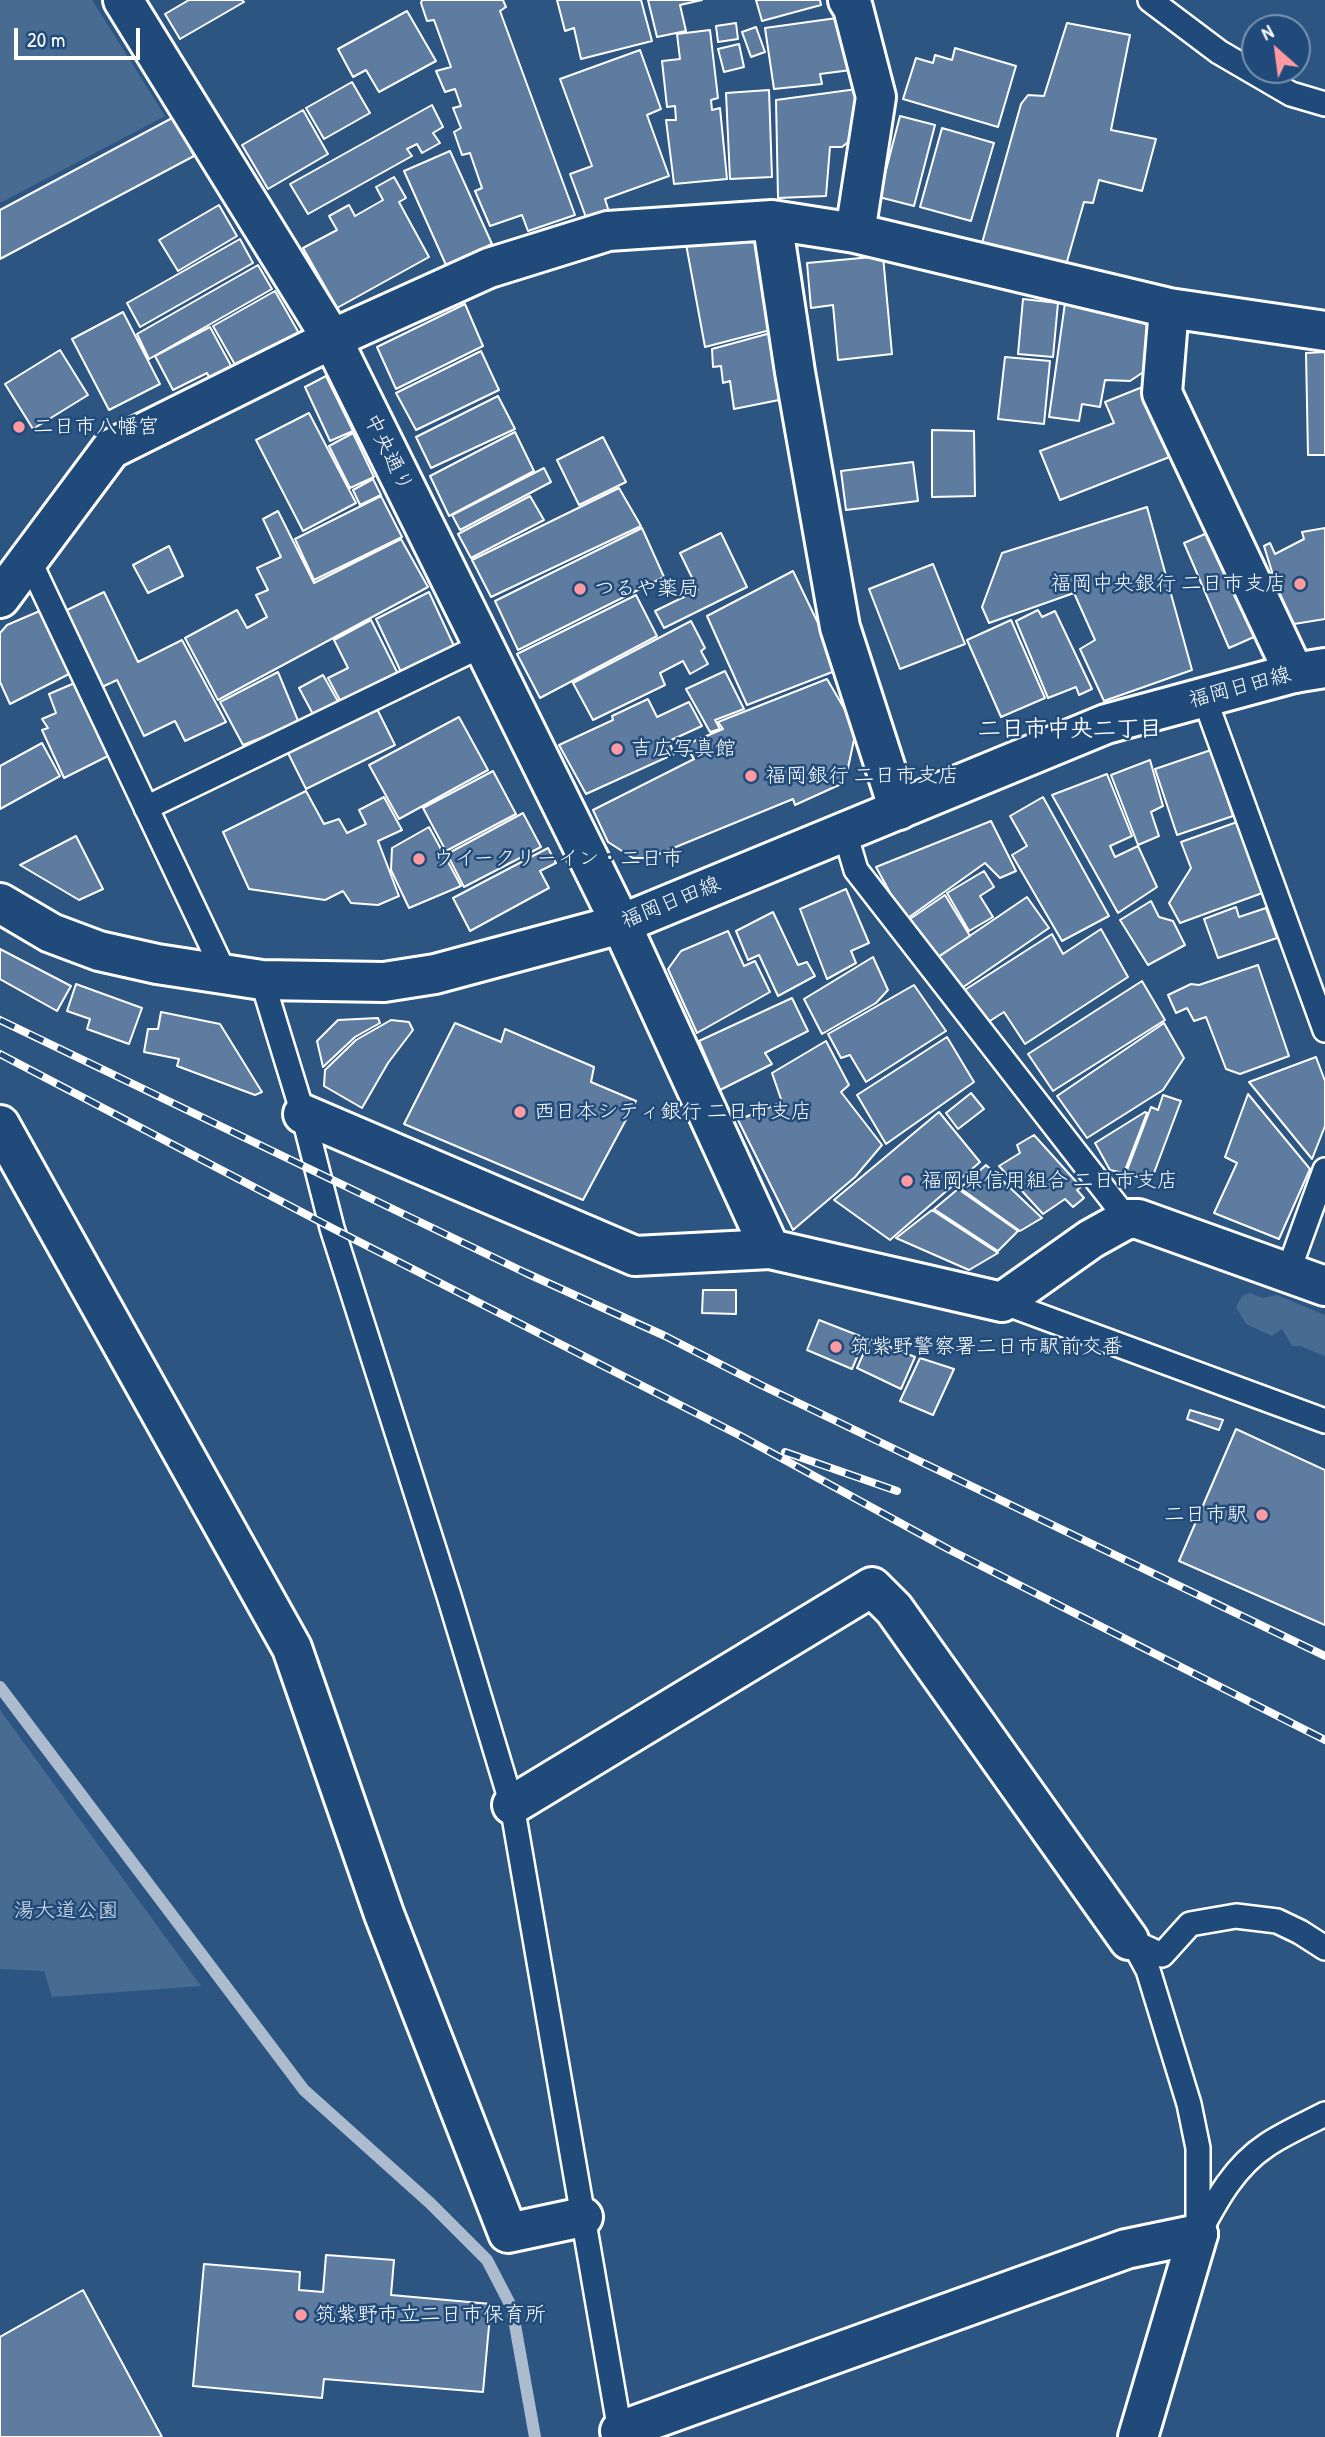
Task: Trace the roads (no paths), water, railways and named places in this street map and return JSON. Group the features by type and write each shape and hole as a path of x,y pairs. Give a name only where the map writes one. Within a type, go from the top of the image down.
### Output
{"street":[{"name":"中央通り","path":"123,0 332,339 621,924 770,1249"},
{"path":"848,0 853,8 876,97 855,233"},
{"path":"772,220 839,627 899,810"},
{"path":"0,598 111,449 332,339 489,268 608,230 772,220 855,233 1169,308 1325,331"},
{"path":"1169,308 1162,393 1309,671"},
{"name":"福岡日田線","path":"0,903 51,933 99,951 157,964 262,980 384,982 435,974 621,924 1106,724 1309,671"},
{"path":"303,1114 635,1256 770,1249 1002,1302 1090,1239 1128,1219 1138,1219 1325,1286"},
{"path":"0,1125 292,1648 384,1914 508,2233 583,2217"},
{"path":"512,1805 872,1587 894,1609 1129,1940"},
{"path":"621,2434 1126,2249 1198,2234 1138,2437"}],"lane":[{"path":"1150,0 1219,52 1291,94 1325,104"},
{"path":"29,561 225,974"},
{"path":"146,808 483,645"},
{"path":"1204,697 1325,1030"},
{"path":"845,832 856,870 1128,1219"},
{"path":"262,980 303,1114 332,1228 512,1805 621,2434"},
{"path":"1288,1272 1325,1170"},
{"path":"1002,1302 1325,1422"},
{"path":"1129,1940 1162,1955 1190,1924 1236,1916 1276,1921 1325,1948"},
{"path":"1129,1940 1148,1970 1189,2104 1198,2148 1198,2234"},
{"path":"1198,2234 1220,2193 1254,2156 1266,2146 1325,2114"}],"waterway":[{"path":"0,1687 304,2090 430,2203 487,2260 512,2308 535,2437"}],"railway":[{"path":"0,1020 526,1273 665,1336 761,1385 1325,1656"},
{"path":"0,1054 332,1228 739,1435 948,1549 1325,1740"},
{"path":"785,1452 897,1491"}],"place":[{"name":"二日市八幡宮","path":"19,427"},
{"name":"福岡中央銀行 二日市支店","path":"1300,584"},
{"name":"つるや薬局","path":"580,589"},
{"name":"吉広写真館","path":"617,749"},
{"name":"福岡銀行 二日市支店","path":"751,776"},
{"name":"ウイークリーイン・二日市","path":"419,859"},
{"name":"西日本シティ銀行 二日市支店","path":"520,1112"},
{"name":"福岡県信用組合 二日市支店","path":"907,1181"},
{"name":"筑紫野警察署二日市駅前交番","path":"836,1347"},
{"name":"二日市駅","path":"1262,1515"},
{"name":"筑紫野市立二日市保育所","path":"301,2315"}],"district":[{"name":"二日市中央二丁目","path":"1070,730"}],"park label":[{"name":"湯大道公園","path":"66,1911"}]}
